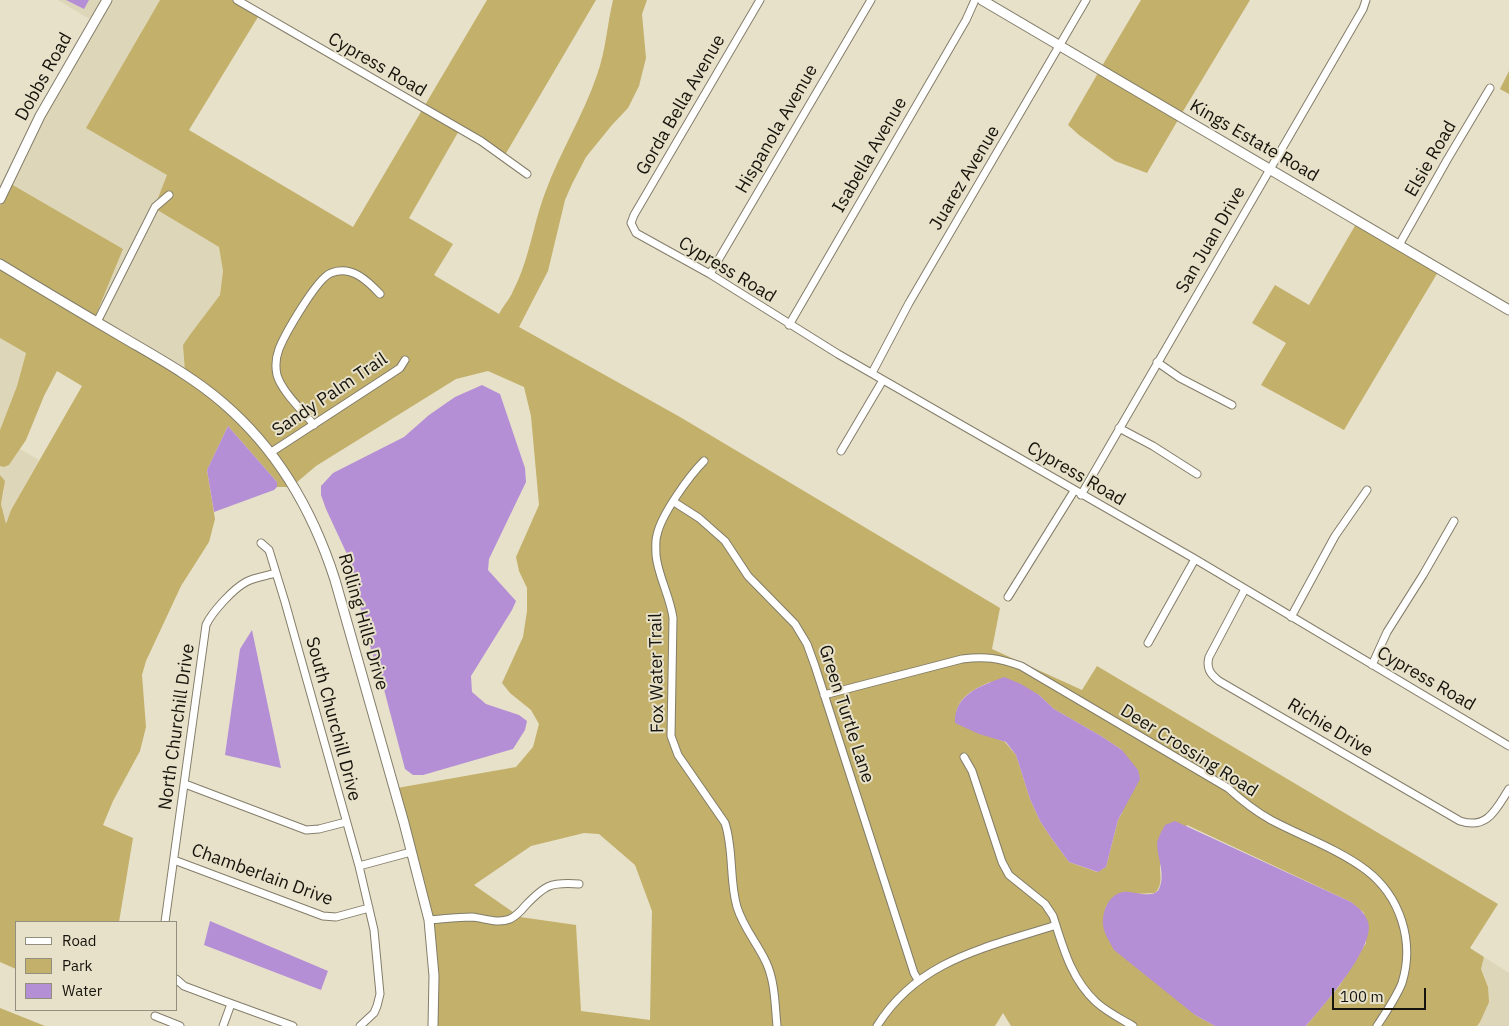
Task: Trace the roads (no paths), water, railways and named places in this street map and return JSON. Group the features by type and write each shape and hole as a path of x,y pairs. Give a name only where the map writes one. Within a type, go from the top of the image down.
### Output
{"street":[{"name":"Dobbs Road","path":"0,199 40,116 106,0"},
{"name":"Cypress Road","path":"237,0 480,141 527,174"},
{"name":"Gorda Bella Avenue","path":"632,226 634,214 760,0"},
{"name":"Hispanola Avenue","path":"710,274 871,0"},
{"name":"Isabella Avenue","path":"789,324 966,20 975,0"},
{"name":"Kings Estate Road","path":"982,0 1509,310"},
{"name":"Juarez Avenue","path":"872,373 909,303 1086,0"},
{"name":"San Juan Drive","path":"1081,495 1363,9 1366,0"},
{"name":"Elsie Road","path":"1399,245 1490,88"},
{"path":"97,322 155,207 169,194"},
{"name":"Cypress Road","path":"632,226 639,236 710,274 883,380 1195,559 1509,746"},
{"name":"Rolling Hills Drive","path":"0,264 167,363 223,402 270,453 298,492 323,545 429,920 434,976 433,1026"},
{"path":"314,424 284,388 278,376 276,364 279,350 286,335 318,283 330,273 347,270 371,284 380,294"},
{"name":"Sandy Palm Trail","path":"270,453 400,368 404,360"},
{"path":"1157,362 1180,378 1232,405"},
{"path":"841,451 883,380"},
{"path":"1119,428 1153,446 1197,474"},
{"name":"Fox Water Trail","path":"704,461 692,472 662,522 656,536 656,554 660,574 671,604 673,618 672,736 678,755 694,780 718,811 727,829 737,906 743,923 770,971 777,1026"},
{"path":"1291,617 1335,536 1367,490"},
{"path":"1008,597 1074,491"},
{"name":"Green Turtle Lane","path":"674,502 711,527 725,541 754,583 795,624 807,644 914,973 918,980"},
{"path":"1372,665 1391,625 1454,521"},
{"name":"South Churchill Drive","path":"261,543 269,550 285,602 369,908"},
{"path":"1148,643 1195,559"},
{"name":"North Churchill Drive","path":"165,921 206,625 210,617 240,586 255,578 276,573"},
{"name":"Richie Drive","path":"1245,589 1209,657 1209,672 1219,681 1460,821 1475,824 1486,820 1495,811 1509,789"},
{"name":"Deer Crossing Road","path":"824,694 962,659 982,656 1002,659 1021,666 1228,788 1269,819 1342,856 1365,870 1392,898 1398,910 1406,938 1402,982 1377,1026"},
{"path":"964,757 972,771 1002,862 1009,875 1045,904 1053,916 1072,970 1082,988 1097,1003 1133,1026"},
{"path":"185,784 306,830 319,829 346,822"},
{"path":"358,866 411,852"},
{"name":"Chamberlain Drive","path":"174,860 323,916 336,916 369,908"},
{"path":"429,920 472,917 488,920 510,919 519,913 538,892 548,885 562,883 579,884"},
{"path":"360,1026 378,1006 380,994 374,930 369,908"},
{"path":"877,1026 884,1014 897,999 918,980 950,960 1056,925"},
{"path":"178,981 184,986 293,1026"},
{"path":"223,1026 232,1004"},
{"path":"155,1016 180,1026"}],"water":[{"path":"66,0 89,0 84,9"},
{"path":"482,385 500,394 525,468 526,482 489,559 488,570 516,601 471,676 472,692 486,704 519,715 527,721 525,730 513,749 423,775 413,775 405,769 346,552 326,509 321,495 321,486 333,473 404,437 429,415 455,397"},
{"path":"228,426 277,482 277,487 274,490 214,512 207,470"},
{"path":"252,630 281,768 225,755 240,649"},
{"path":"1004,677 1021,684 1039,695 1054,709 1122,750 1138,770 1140,779 1118,820 1106,867 1098,872 1069,862 1052,839 1040,821 1030,799 1016,755 1006,742 979,734 955,723 959,705 970,692"},
{"path":"1175,821 1351,902 1365,916 1368,922 1368,933 1356,961 1335,991 1306,1026 1215,1026 1195,1015 1114,950 1103,925 1107,905 1113,897 1123,892 1152,894 1159,889 1162,878 1157,843 1165,825"},
{"path":"210,921 328,971 321,990 204,945"}]}
